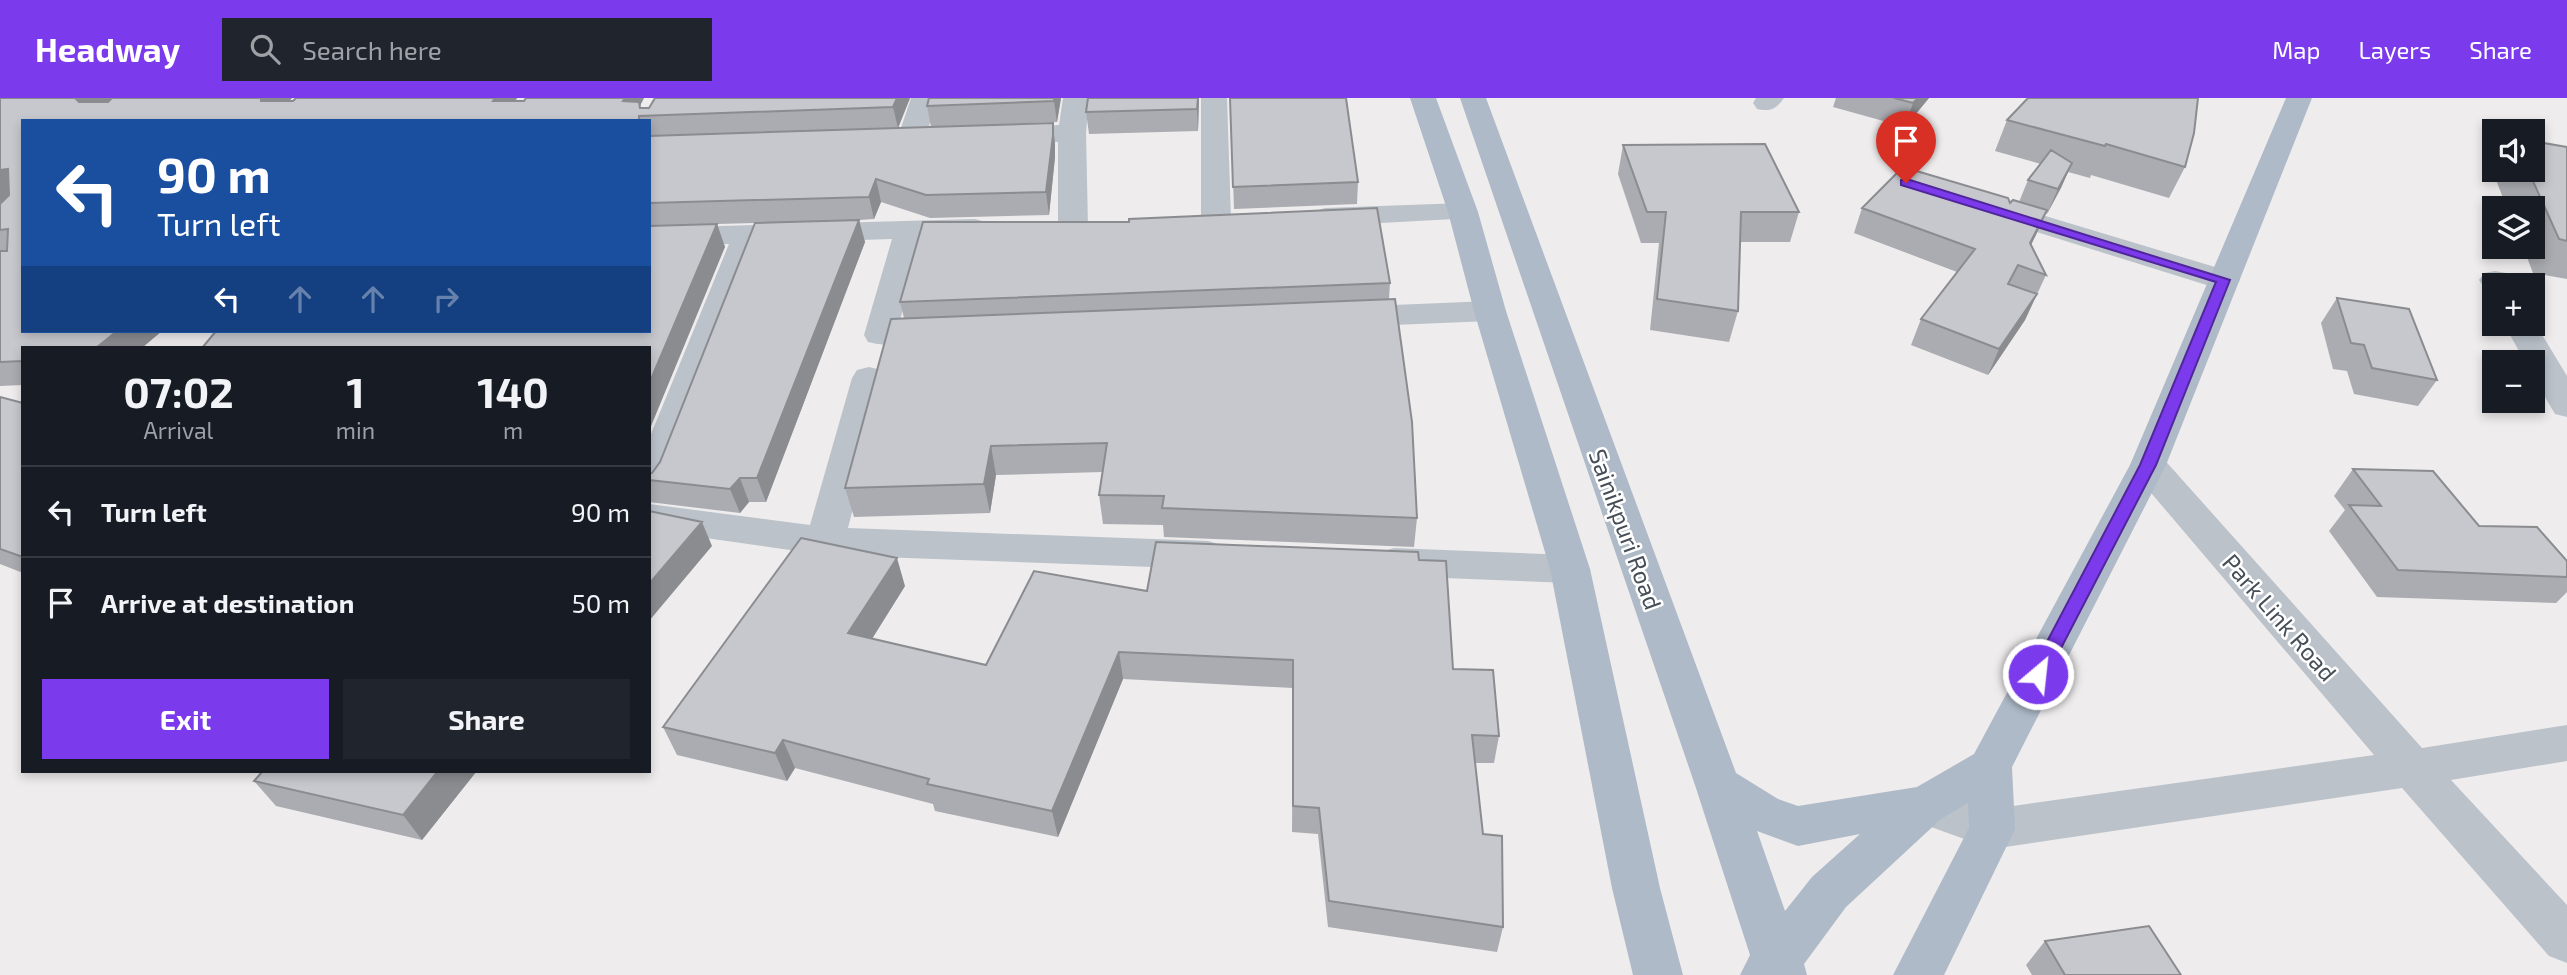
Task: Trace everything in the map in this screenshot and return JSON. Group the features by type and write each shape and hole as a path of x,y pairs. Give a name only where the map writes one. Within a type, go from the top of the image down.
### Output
{"main road":[{"path":"1423,98 1463,212 1490,311 1570,569 1636,888 1658,975"},
{"name":"Sainikpuri Road","path":"1473,98 1718,785 1774,970"},
{"path":"1918,975 1992,829 1990,767 2148,465 2299,98"},
{"path":"1774,970 1829,892 1925,806 1990,767"},
{"path":"1718,785 1762,813 1798,826 1925,806"}],"street":[{"path":"911,140 924,98"},
{"path":"1073,226 1072,133 1076,98"},
{"path":"1214,98 1216,220"},
{"path":"978,137 1072,133"},
{"path":"1972,203 2224,280"},
{"path":"1295,218 1463,212"},
{"path":"651,237 1005,228"},
{"path":"910,229 880,335 963,332"},
{"path":"651,480 748,234"},
{"path":"1310,318 1490,311"},
{"path":"2527,336 2567,406"},
{"path":"825,541 869,378"},
{"name":"Park Link Road","path":"2148,465 2412,768 2567,940"},
{"path":"651,517 825,541 1245,556"},
{"path":"1354,561 1570,569"},
{"path":"1925,806 1992,829 2567,743"}],"building":[{"path":"0,98 77,98 79,102 108,102 112,98 261,98 261,101 293,101 296,98 495,98 493,101 524,101 526,98 625,98 623,101 639,102 640,108 649,108 655,98 897,98 893,107 639,116 639,119 21,119 21,333 115,333 98,346 21,346 21,361 0,362 0,251 7,251 8,229 0,230 0,204 9,195 8,169 0,170"},
{"path":"929,98 1054,98 1054,101 927,106"},
{"path":"1088,98 1198,98 1197,109 1086,112"},
{"path":"1230,98 1346,98 1358,182 1233,187"},
{"path":"1894,98 1918,98 1913,103"},
{"path":"2028,98 2198,98 2194,133 2185,167 2007,120"},
{"path":"1053,123 1046,192 926,195 876,179 869,197 651,203 651,136"},
{"path":"2545,143 2567,147 2567,241 2559,239 2545,208 2545,196 2540,196 2533,182 2545,182"},
{"path":"1765,144 1799,212 1741,212 1738,311 1657,299 1666,212 1647,212 1623,145"},
{"path":"2051,150 2072,163 2058,189 2028,180"},
{"path":"1903,167 2008,198 2010,203 2013,200 2047,210 2030,243 2046,275 2018,265 2008,284 2037,294 1999,349 1921,319 1975,249 1862,208"},
{"path":"1377,208 1390,283 900,302 923,222 1129,222 1129,219"},
{"path":"859,220 757,478 740,478 730,489 651,480 651,473 660,462 755,223"},
{"path":"717,224 651,379 651,346 204,346 214,333 651,333 651,226"},
{"path":"2337,298 2409,309 2437,380 2372,368 2364,345 2351,343"},
{"path":"1395,299 1412,422 1417,518 1162,508 1164,496 1099,495 1107,443 991,446 984,484 845,488 891,319"},
{"path":"0,397 21,402 21,556 0,549"},
{"path":"2353,469 2433,471 2479,526 2537,527 2567,561 2567,577 2398,570 2349,505 2381,506"},
{"path":"651,511 702,522 651,582"},
{"path":"801,538 897,558 848,633 986,665 1034,571 1147,591 1156,542 1418,552 1419,560 1446,561 1453,669 1493,670 1499,736 1472,735 1483,834 1502,836 1503,927 1329,901 1319,808 1293,806 1293,660 1119,652 1052,811 927,784 929,779 783,740 775,753 663,727"},
{"path":"261,773 436,773 403,815 254,781"},
{"path":"2149,926 2181,975 2065,975 2045,941"}],"route":[{"path":"1906,183 2224,280 2148,465 2038,674"}]}
